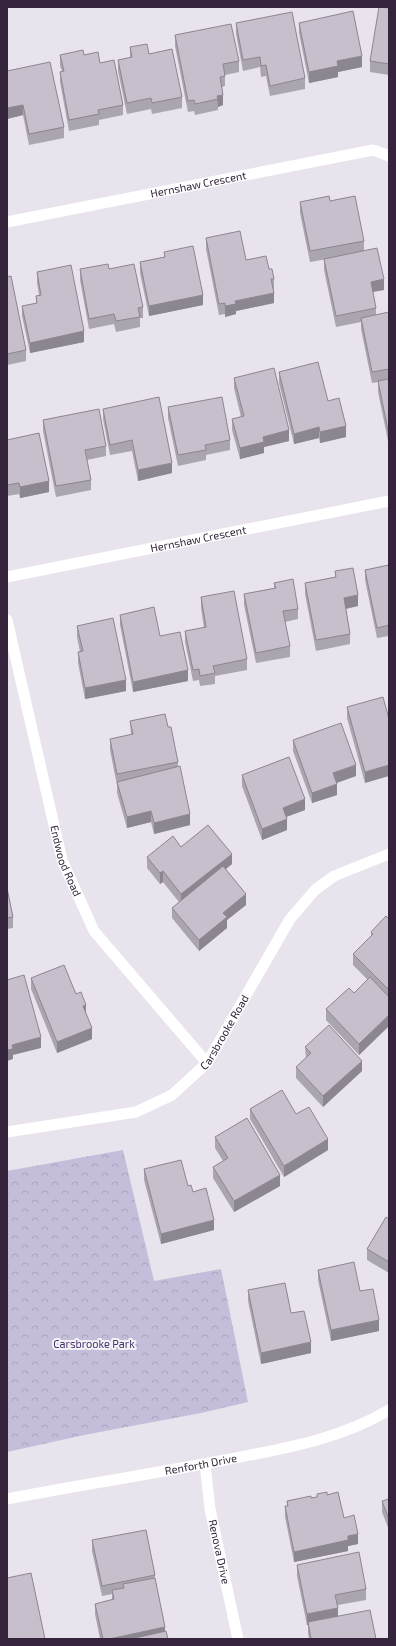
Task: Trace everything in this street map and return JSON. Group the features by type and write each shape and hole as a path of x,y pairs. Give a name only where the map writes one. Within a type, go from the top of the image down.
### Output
{"street":[{"name":"Hernshaw Crescent","path":"7,222 373,150 389,156"},
{"name":"Hernshaw Crescent","path":"7,577 389,501"},
{"name":"Endwood Road","path":"7,620 62,860 94,930 207,1063"},
{"name":"Carsbrooke Road","path":"7,1132 136,1112 172,1095 207,1063 290,918 315,890 334,876 389,854"},
{"name":"Renforth Drive","path":"7,1499 205,1464 289,1447 344,1432 389,1410"},
{"name":"Renova Drive","path":"205,1464 210,1509 238,1639"}],"green space":[{"name":"Carsbrooke Park","path":"123,1150 154,1281 221,1269 248,1402 201,1413 84,1435 7,1452 7,1171"}],"building":[{"path":"379,7 389,8 389,64 370,61"},
{"path":"353,11 362,56 337,61 338,66 309,72 299,23"},
{"path":"292,12 305,78 270,86 266,65 261,66 260,57 243,60 236,23"},
{"path":"231,24 239,61 223,64 225,76 220,77 223,95 217,96 218,99 195,104 194,100 188,101 175,35"},
{"path":"147,44 149,54 172,49 182,97 152,103 151,98 127,103 118,60 132,57 130,47"},
{"path":"83,50 84,55 98,52 100,63 114,60 123,105 98,110 99,114 69,120 60,72 64,71 60,55"},
{"path":"50,62 64,127 29,134 23,105 7,108 7,71"},
{"path":"329,196 330,201 355,196 364,241 310,251 300,202"},
{"path":"240,231 246,260 266,256 269,269 272,269 274,279 271,279 274,293 235,301 236,304 225,306 225,303 219,304 206,238"},
{"path":"193,246 203,295 149,306 140,262 165,257 164,252"},
{"path":"377,248 384,279 371,282 376,308 336,316 324,259"},
{"path":"108,264 109,269 134,264 143,307 138,308 140,317 116,321 114,314 89,319 80,269"},
{"path":"71,265 84,331 30,343 22,306 37,303 36,296 41,295 37,272"},
{"path":"11,276 26,350 7,354 7,277"},
{"path":"389,312 389,369 372,372 361,318"},
{"path":"318,362 328,401 339,398 346,426 320,432 319,427 294,434 279,372"},
{"path":"274,368 289,430 263,437 264,442 240,448 232,419 244,416 234,378"},
{"path":"389,379 389,435 378,381"},
{"path":"159,397 172,463 138,470 132,440 110,445 103,409"},
{"path":"222,397 230,440 205,445 206,450 178,455 168,407"},
{"path":"99,409 106,446 85,450 91,480 56,486 43,420"},
{"path":"39,433 49,481 20,487 19,483 7,485 7,440"},
{"path":"389,565 389,625 377,628 365,570"},
{"path":"353,568 358,595 344,598 350,634 316,640 305,583 336,577 335,571"},
{"path":"293,579 298,609 283,611 290,646 256,653 244,594 276,588 274,583"},
{"path":"234,591 247,659 213,666 215,673 200,676 199,669 193,670 185,631 206,627 201,597"},
{"path":"154,607 160,636 180,632 188,670 133,682 120,615"},
{"path":"113,618 126,680 85,688 78,652 83,651 77,626"},
{"path":"383,697 389,719 389,765 365,772 347,707"},
{"path":"165,714 168,727 171,727 178,762 117,774 110,739 133,734 130,721"},
{"path":"341,723 356,765 333,773 337,784 312,793 293,740"},
{"path":"289,757 305,799 283,808 287,819 262,829 242,775"},
{"path":"180,766 190,814 154,823 151,811 127,817 117,782"},
{"path":"208,825 232,854 181,894 163,871 160,873 147,857 173,836 181,847"},
{"path":"223,866 246,894 223,913 227,917 199,940 172,908"},
{"path":"7,888 13,917 7,918"},
{"path":"386,916 389,919 389,990 353,954 373,934 371,932"},
{"path":"64,965 76,994 81,992 86,1005 83,1006 92,1028 57,1042 31,978"},
{"path":"24,975 41,1037 12,1045 13,1049 7,1050 7,980"},
{"path":"370,977 389,997 389,1015 359,1044 326,1009 349,988 354,993"},
{"path":"329,1025 362,1061 323,1096 296,1067 311,1053 305,1047"},
{"path":"282,1090 296,1114 309,1107 328,1139 284,1166 250,1109"},
{"path":"247,1118 280,1175 234,1201 213,1167 228,1158 215,1137"},
{"path":"181,1160 188,1186 191,1185 193,1192 206,1188 214,1220 161,1234 144,1169"},
{"path":"386,1217 389,1219 389,1262 367,1249"},
{"path":"354,1262 360,1291 373,1289 379,1320 331,1330 318,1270"},
{"path":"285,1283 291,1313 304,1311 311,1342 261,1353 248,1290"},
{"path":"327,1492 327,1495 338,1492 344,1518 354,1515 358,1534 348,1536 348,1540 294,1552 285,1506 288,1506 287,1501 311,1496 311,1498 317,1497 317,1494"},
{"path":"389,1499 389,1519 382,1501"},
{"path":"146,1530 155,1575 102,1586 92,1540"},
{"path":"359,1552 366,1589 335,1595 338,1608 307,1614 297,1565"},
{"path":"31,1573 45,1639 8,1639 7,1578"},
{"path":"155,1578 165,1627 103,1639 95,1604 114,1599 112,1590 124,1588 123,1584"},
{"path":"370,1610 376,1639 311,1639 308,1622"},
{"path":"166,1631 168,1639 135,1639 135,1638"}]}
